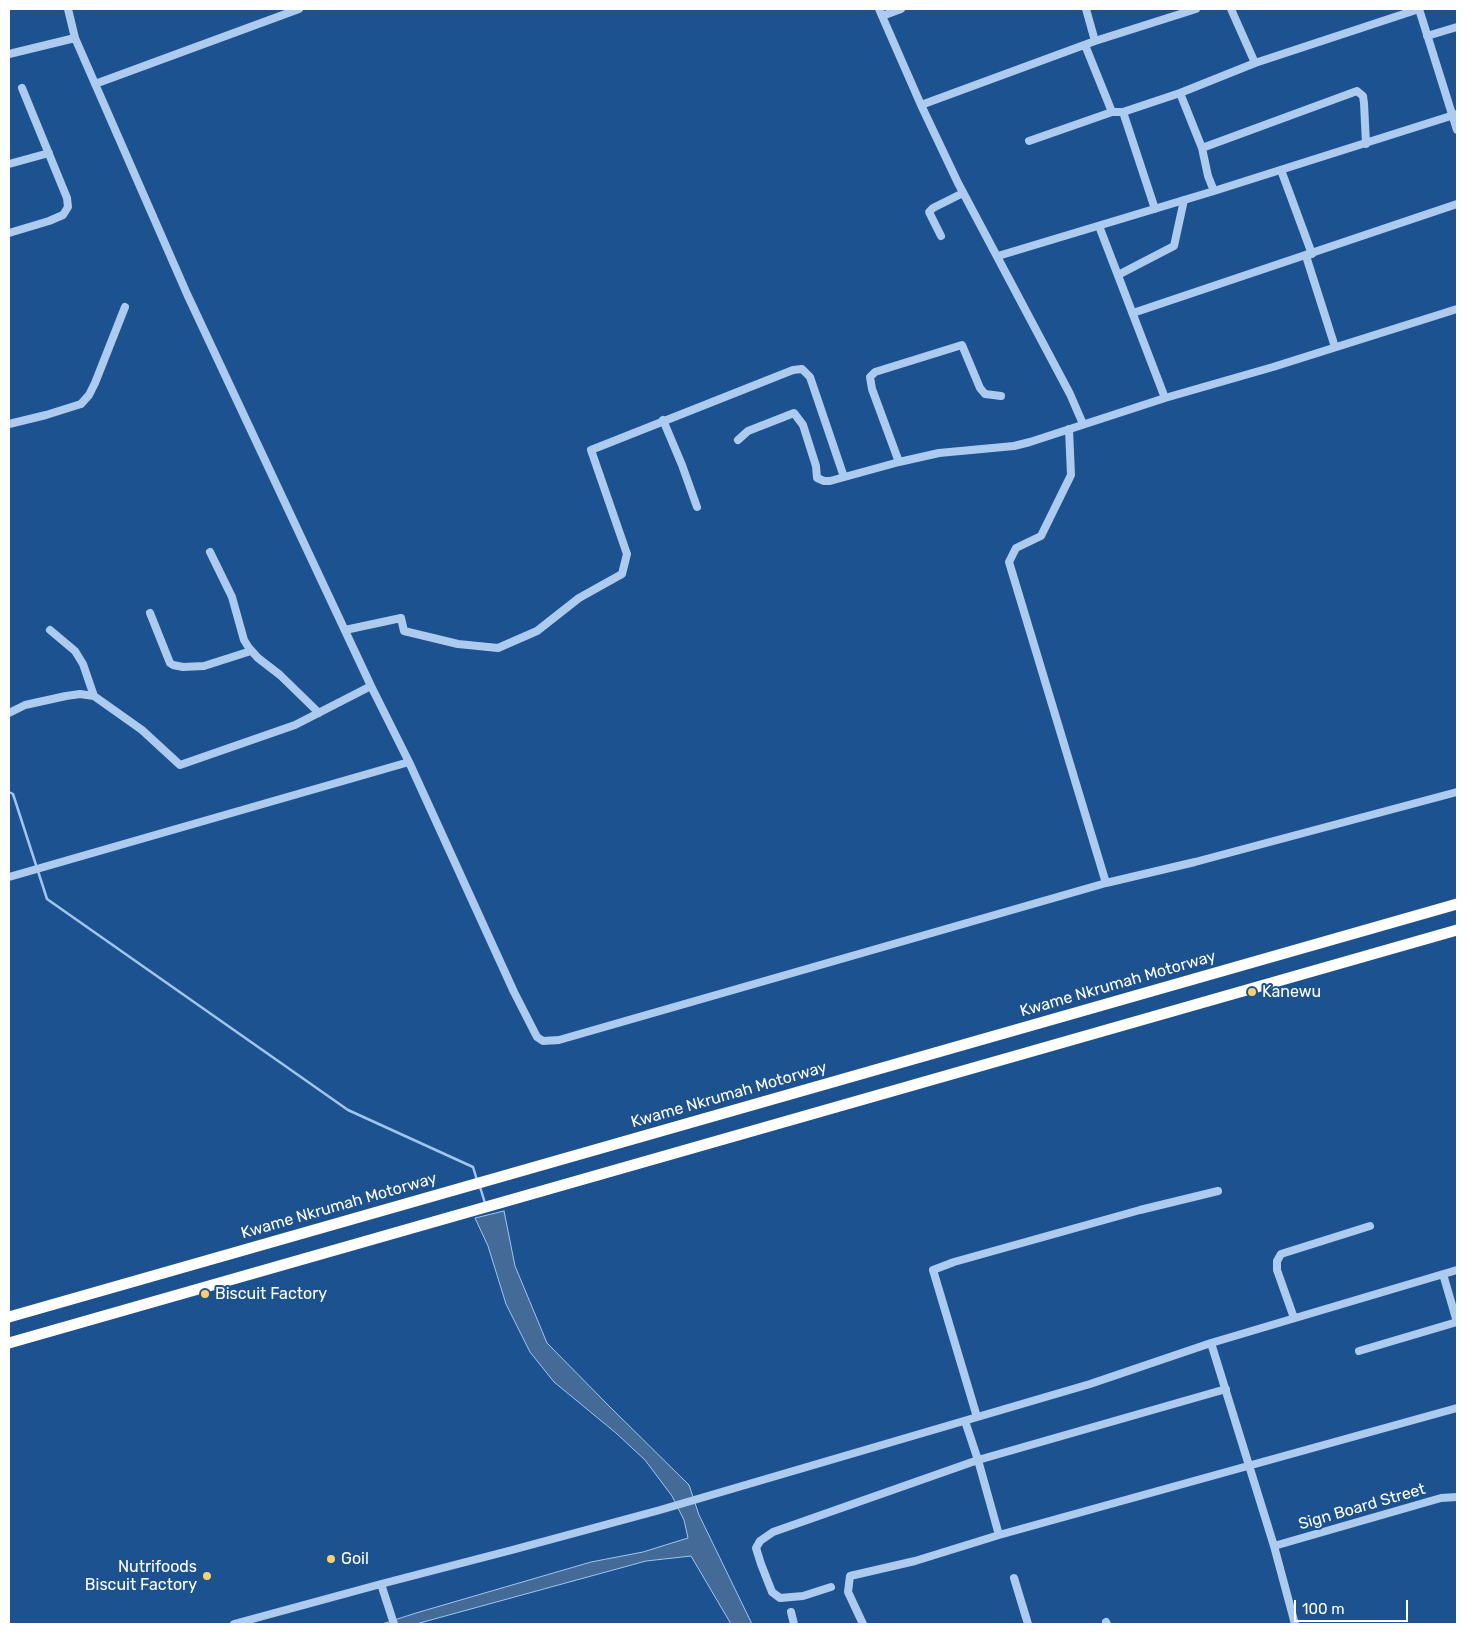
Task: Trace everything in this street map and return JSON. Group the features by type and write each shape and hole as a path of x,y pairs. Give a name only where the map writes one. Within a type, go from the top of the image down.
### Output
{"highway":[{"name":"Kwame Nkrumah Motorway","path":"9,1317 1457,904"},
{"path":"9,1343 1457,930"}],"street":[{"path":"68,9 75,38 186,294 371,686 409,762 537,1037 543,1040 559,1040 1106,883 1195,862 1457,792"},
{"path":"95,84 299,9"},
{"path":"901,9 880,12 921,106 963,193 1070,394 1083,424"},
{"path":"1086,9 1094,42"},
{"path":"921,106 1085,45 1196,9"},
{"path":"1231,9 1255,63"},
{"path":"1029,142 1112,112 1123,112 1180,93 1255,63 1419,9 1455,115 1457,130"},
{"path":"1427,36 1457,27"},
{"path":"9,54 75,38"},
{"path":"1085,45 1112,112"},
{"path":"9,233 50,221 63,215 68,207 68,198 22,88"},
{"path":"1202,148 1357,91 1363,96 1366,144"},
{"path":"1180,93 1202,148 1208,176 1214,191"},
{"path":"1123,112 1155,209"},
{"path":"998,256 1214,191 1455,115"},
{"path":"9,164 49,154"},
{"path":"1281,170 1309,255 1335,347"},
{"path":"941,236 928,212 963,193"},
{"path":"1118,275 1174,246 1184,200"},
{"path":"1132,313 1457,204"},
{"path":"1099,226 1165,398"},
{"path":"9,424 82,404 95,382 125,307"},
{"path":"738,440 748,431 794,413 803,425 818,478 830,481 939,453 1014,446 1457,309"},
{"path":"899,462 872,389 870,377 875,372 962,345 980,388 985,394 1001,396"},
{"path":"345,630 401,618 404,631 458,644 498,648 537,631 580,598 622,574 627,554 591,450 793,370 802,369 810,377 844,477"},
{"path":"663,420 682,465 696,507"},
{"path":"1069,429 1071,475 1041,536 1016,548 1009,562 1106,883"},
{"path":"210,552 232,596 244,640 252,651 319,713"},
{"path":"150,613 170,663 173,665 183,667 204,666 252,651"},
{"path":"50,630 75,651 83,664 94,696"},
{"path":"9,713 25,705 66,696 80,694 94,696 142,730 180,765 295,725 371,686"},
{"path":"9,876 409,762"},
{"path":"977,1417 933,1270 954,1262 1218,1190"},
{"path":"1294,1318 1277,1270 1277,1261 1281,1254 1370,1226"},
{"path":"234,1624 660,1510 1090,1384 1211,1343 1457,1270"},
{"path":"1359,1351 1457,1322 1443,1274"},
{"path":"1211,1343 1274,1546 1295,1624"},
{"path":"831,1587 803,1596 780,1598 772,1592 761,1564 756,1548 760,1541 773,1532 978,1460 1226,1389"},
{"path":"863,1624 848,1592 850,1576 915,1561 998,1535 1457,1408"},
{"path":"964,1421 978,1460 998,1535"},
{"name":"Sign Board Street","path":"1274,1546 1441,1498 1457,1497"},
{"path":"1014,1578 1028,1624"},
{"path":"381,1584 394,1624"},
{"path":"791,1612 794,1624"}],"water":[{"path":"504,1211 515,1266 547,1343 689,1485 699,1515 752,1624 731,1624 691,1556 646,1561 416,1624 382,1624 591,1562 643,1552 688,1538 684,1520 672,1496 645,1460 616,1433 554,1382 530,1352 506,1304 488,1246 475,1218"}],"waterway":[{"path":"9,792 13,794 47,899 348,1110 473,1167 477,1180"},
{"path":"480,1187 485,1203"}],"place":[{"name":"Kanewu","path":"1252,992"},
{"name":"Biscuit Factory","path":"205,1294"},
{"name":"Goil","path":"331,1559"},
{"name":"Nutrifoods Biscuit Factory","path":"207,1576"}]}
